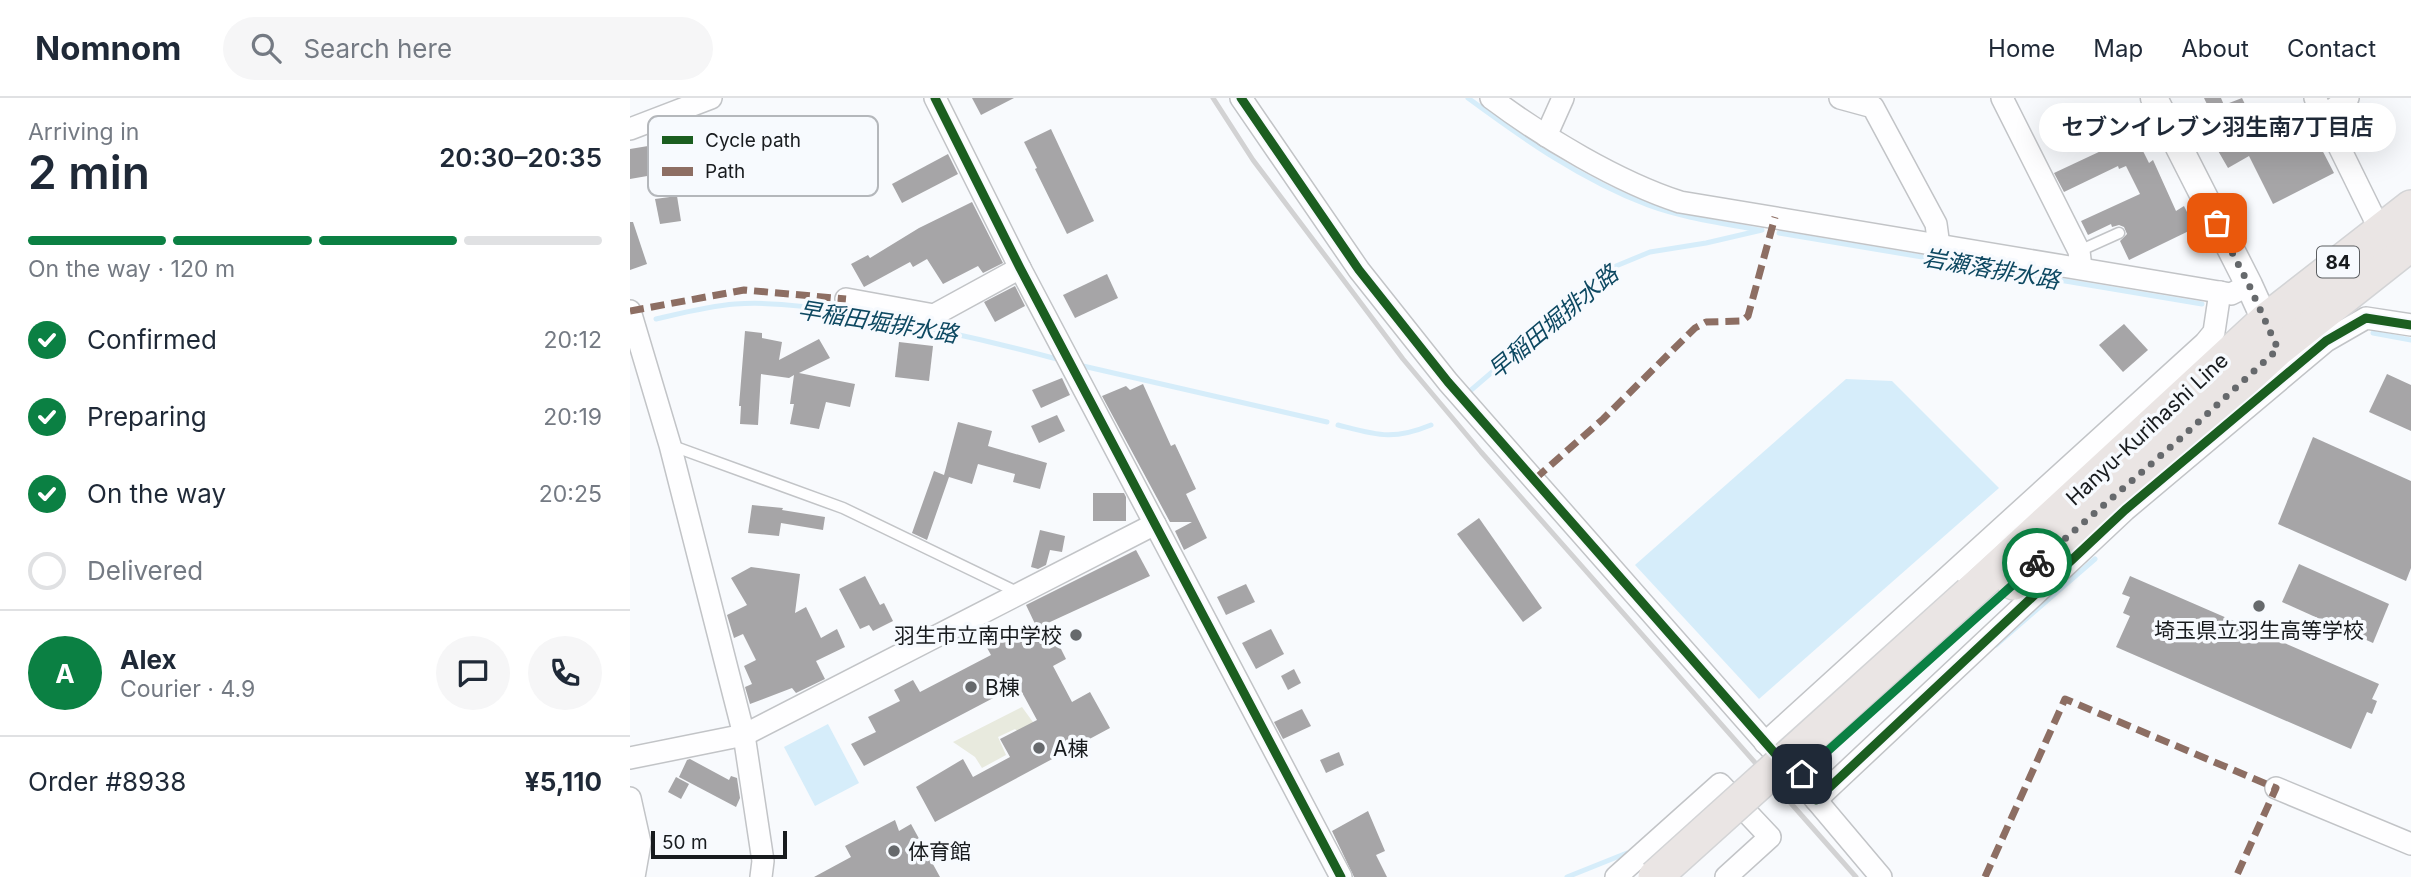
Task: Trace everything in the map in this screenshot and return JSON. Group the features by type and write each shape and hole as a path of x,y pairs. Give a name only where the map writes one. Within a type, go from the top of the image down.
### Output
{"main road":[{"name":"84","path":"2277,347 2380,229 2411,207"},
{"name":"84","path":"2277,347 2411,244"},
{"name":"Hanyu-Kurihashi Line","path":"1655,877 2277,347"},
{"name":"Hanyu-Kurihashi Line","path":"1689,877 1977,601"}],"street":[{"path":"664,116 711,98"},
{"path":"935,98 1020,268 1341,877"},
{"path":"1241,98 1359,270 1448,382 1881,877"},
{"path":"1490,98 1546,136 1597,164 1680,202 1940,246 2080,259 2231,294 2249,285"},
{"path":"1546,136 1563,98"},
{"path":"1840,98 1871,102 1936,224 1940,246"},
{"path":"2002,98 2080,259"},
{"path":"2154,98 2249,285 2277,347"},
{"path":"2348,98 2319,107 2380,229"},
{"path":"630,129 648,122"},
{"path":"846,299 934,315 1020,268"},
{"path":"1765,743 2205,343 2214,332 2220,292"},
{"path":"630,311 670,445 744,735 763,861 761,877"},
{"path":"1815,800 2124,510 2277,347 2326,341 2367,318 2411,325"},
{"path":"630,758 744,735 1155,524"},
{"path":"1616,877 1720,784 1770,837 1726,877"},
{"path":"2276,788 2411,844"},
{"path":"631,806 640,843 634,877"}],"lane":[{"path":"2080,259 2119,233"},
{"path":"670,445 843,508 1019,593"}],"shaded area":[{"path":"1022,707 1038,729 1023,736 1015,729 998,737 1006,755 982,768 975,757 953,742"}],"water":[{"path":"1846,379 1892,381 1999,488 1759,699 1635,565"},
{"path":"828,724 859,783 815,806 784,747"}],"building":[{"path":"972,98 1014,98 981,115"},
{"path":"2204,98 2221,98 2224,105 2242,98 2256,127 2292,107 2312,145 2318,142 2334,173 2273,204 2249,156 2228,168 2217,149 2226,144"},
{"path":"1051,129 1094,221 1067,234 1024,142"},
{"path":"2135,135 2149,163 2153,160 2176,211 2184,206 2195,228 2129,260 2120,241 2127,234 2124,227 2112,227 2111,224 2088,235 2081,221 2140,194 2126,166 2119,169 2118,166 2064,192 2054,173"},
{"path":"648,146 648,176 630,179 630,149"},
{"path":"948,154 958,174 902,203 892,184"},
{"path":"677,196 681,221 660,224 655,199"},
{"path":"972,202 1003,263 983,273 978,266 943,284 927,259 913,267 910,262 864,287 851,264 868,255 870,258 919,228"},
{"path":"630,222 633,222 647,264 630,270"},
{"path":"1107,274 1118,298 1075,318 1063,295"},
{"path":"1015,286 1025,306 995,322 984,302"},
{"path":"2124,324 2148,350 2123,372 2099,345"},
{"path":"745,331 762,333 762,338 782,342 779,360 819,339 830,358 799,373 855,384 850,407 826,402 819,429 790,424 794,404 790,404 794,375 789,378 761,374 758,425 740,424"},
{"path":"899,342 933,346 929,381 895,377"},
{"path":"2387,374 2411,385 2411,431 2369,412"},
{"path":"1062,378 1070,395 1041,408 1032,390"},
{"path":"1143,384 1171,446 1175,444 1196,489 1186,494 1207,538 1184,550 1175,531 1192,522 1170,522 1102,396 1126,386 1130,390"},
{"path":"1057,415 1065,431 1039,443 1031,426"},
{"path":"958,422 992,431 988,446 1047,463 1040,489 1013,482 1015,474 978,464 972,484 949,477 927,540 912,533 934,471 944,475"},
{"path":"2313,437 2411,481 2411,568 2406,581 2278,524"},
{"path":"1093,493 1124,493 1126,521 1093,521"},
{"path":"752,505 825,517 823,530 781,523 779,536 748,533"},
{"path":"1479,518 1542,608 1523,622 1457,534"},
{"path":"1040,530 1065,536 1062,552 1050,550 1046,565 1038,569 1031,567"},
{"path":"1136,550 1150,576 1037,628 1026,605"},
{"path":"2299,564 2389,604 2373,643 2282,602"},
{"path":"751,567 800,574 795,613 806,607 821,638 837,629 845,647 816,661 825,679 796,693 792,688 750,704 745,687 752,684 744,666 756,660 743,634 734,638 727,615 747,605 731,578"},
{"path":"865,576 880,605 884,603 893,621 873,631 869,625 860,629 839,589"},
{"path":"2130,576 2379,684 2372,699 2377,701 2372,714 2367,712 2351,749 2116,647 2130,616 2123,613 2130,597 2122,594"},
{"path":"1246,584 1255,602 1226,615 1217,597"},
{"path":"1048,623 1066,659 1053,666 1072,702 1090,692 1110,728 935,822 916,787 963,759 973,777 1010,757 1000,739 1037,720 1018,685 864,766 851,744 876,732 868,717 900,701 894,690 913,680 920,692 991,655 986,646 1003,637 1007,644"},
{"path":"1271,629 1284,654 1256,669 1242,643"},
{"path":"1294,669 1301,683 1288,690 1281,676"},
{"path":"1302,709 1311,726 1283,739 1274,722"},
{"path":"1339,752 1344,765 1326,773 1320,760"},
{"path":"690,759 729,780 731,776 737,778 740,798 736,807 679,777"},
{"path":"676,777 689,784 681,799 668,792"},
{"path":"1368,811 1385,851 1376,855 1387,877 1354,877 1332,831"},
{"name":"体育館","path":"895,820 899,831 911,824 940,877 814,877 851,857 845,846"}],"waterway":[{"name":"岩瀬落排水路","path":"1468,98 1555,158 1624,195 1675,213 1759,230"},
{"name":"早稲田堀排水路","path":"1470,391 1616,266 1650,252 1762,230"},
{"name":"岩瀬落排水路","path":"1779,233 2202,304"},
{"name":"早稲田堀排水路","path":"656,319 725,305 786,305 916,326 1057,359"},
{"name":"岩瀬落排水路","path":"2373,333 2411,340"},
{"name":"早稲田堀排水路","path":"1083,366 1327,422"},
{"name":"早稲田堀排水路","path":"1338,425 1384,435 1406,433 1431,425"},
{"path":"1996,645 2095,559"},
{"path":"1567,877 1627,853"}],"railway":[{"path":"1213,98 1253,160 1403,359 1481,452 1856,877"}],"marked path":[{"path":"1535,479 1603,419 1695,328 1706,322 1742,321 1748,316 1775,217"},
{"path":"630,311 744,290 846,299"},
{"path":"1985,877 2065,699 2276,788 2236,877"}],"cycle path":[{"path":"935,98 1020,268 1341,877"},
{"path":"1241,98 1359,270 1448,382 1816,800 2125,510 2326,341 2366,318 2411,325"}],"way so far":[{"path":"2037,563 2181,438 2278,349 2217,223"}],"place":[{"name":"セブンイレブン羽生南7丁目店","path":"2217,223"},
{"name":"埼玉県立羽生高等学校","path":"2259,606"},
{"name":"羽生市立南中学校","path":"1076,635"},
{"name":"B棟","path":"971,687"},
{"name":"A棟","path":"1039,748"},
{"name":"体育館","path":"894,851"}],"route":[{"path":"1802,774 2037,563"}]}
